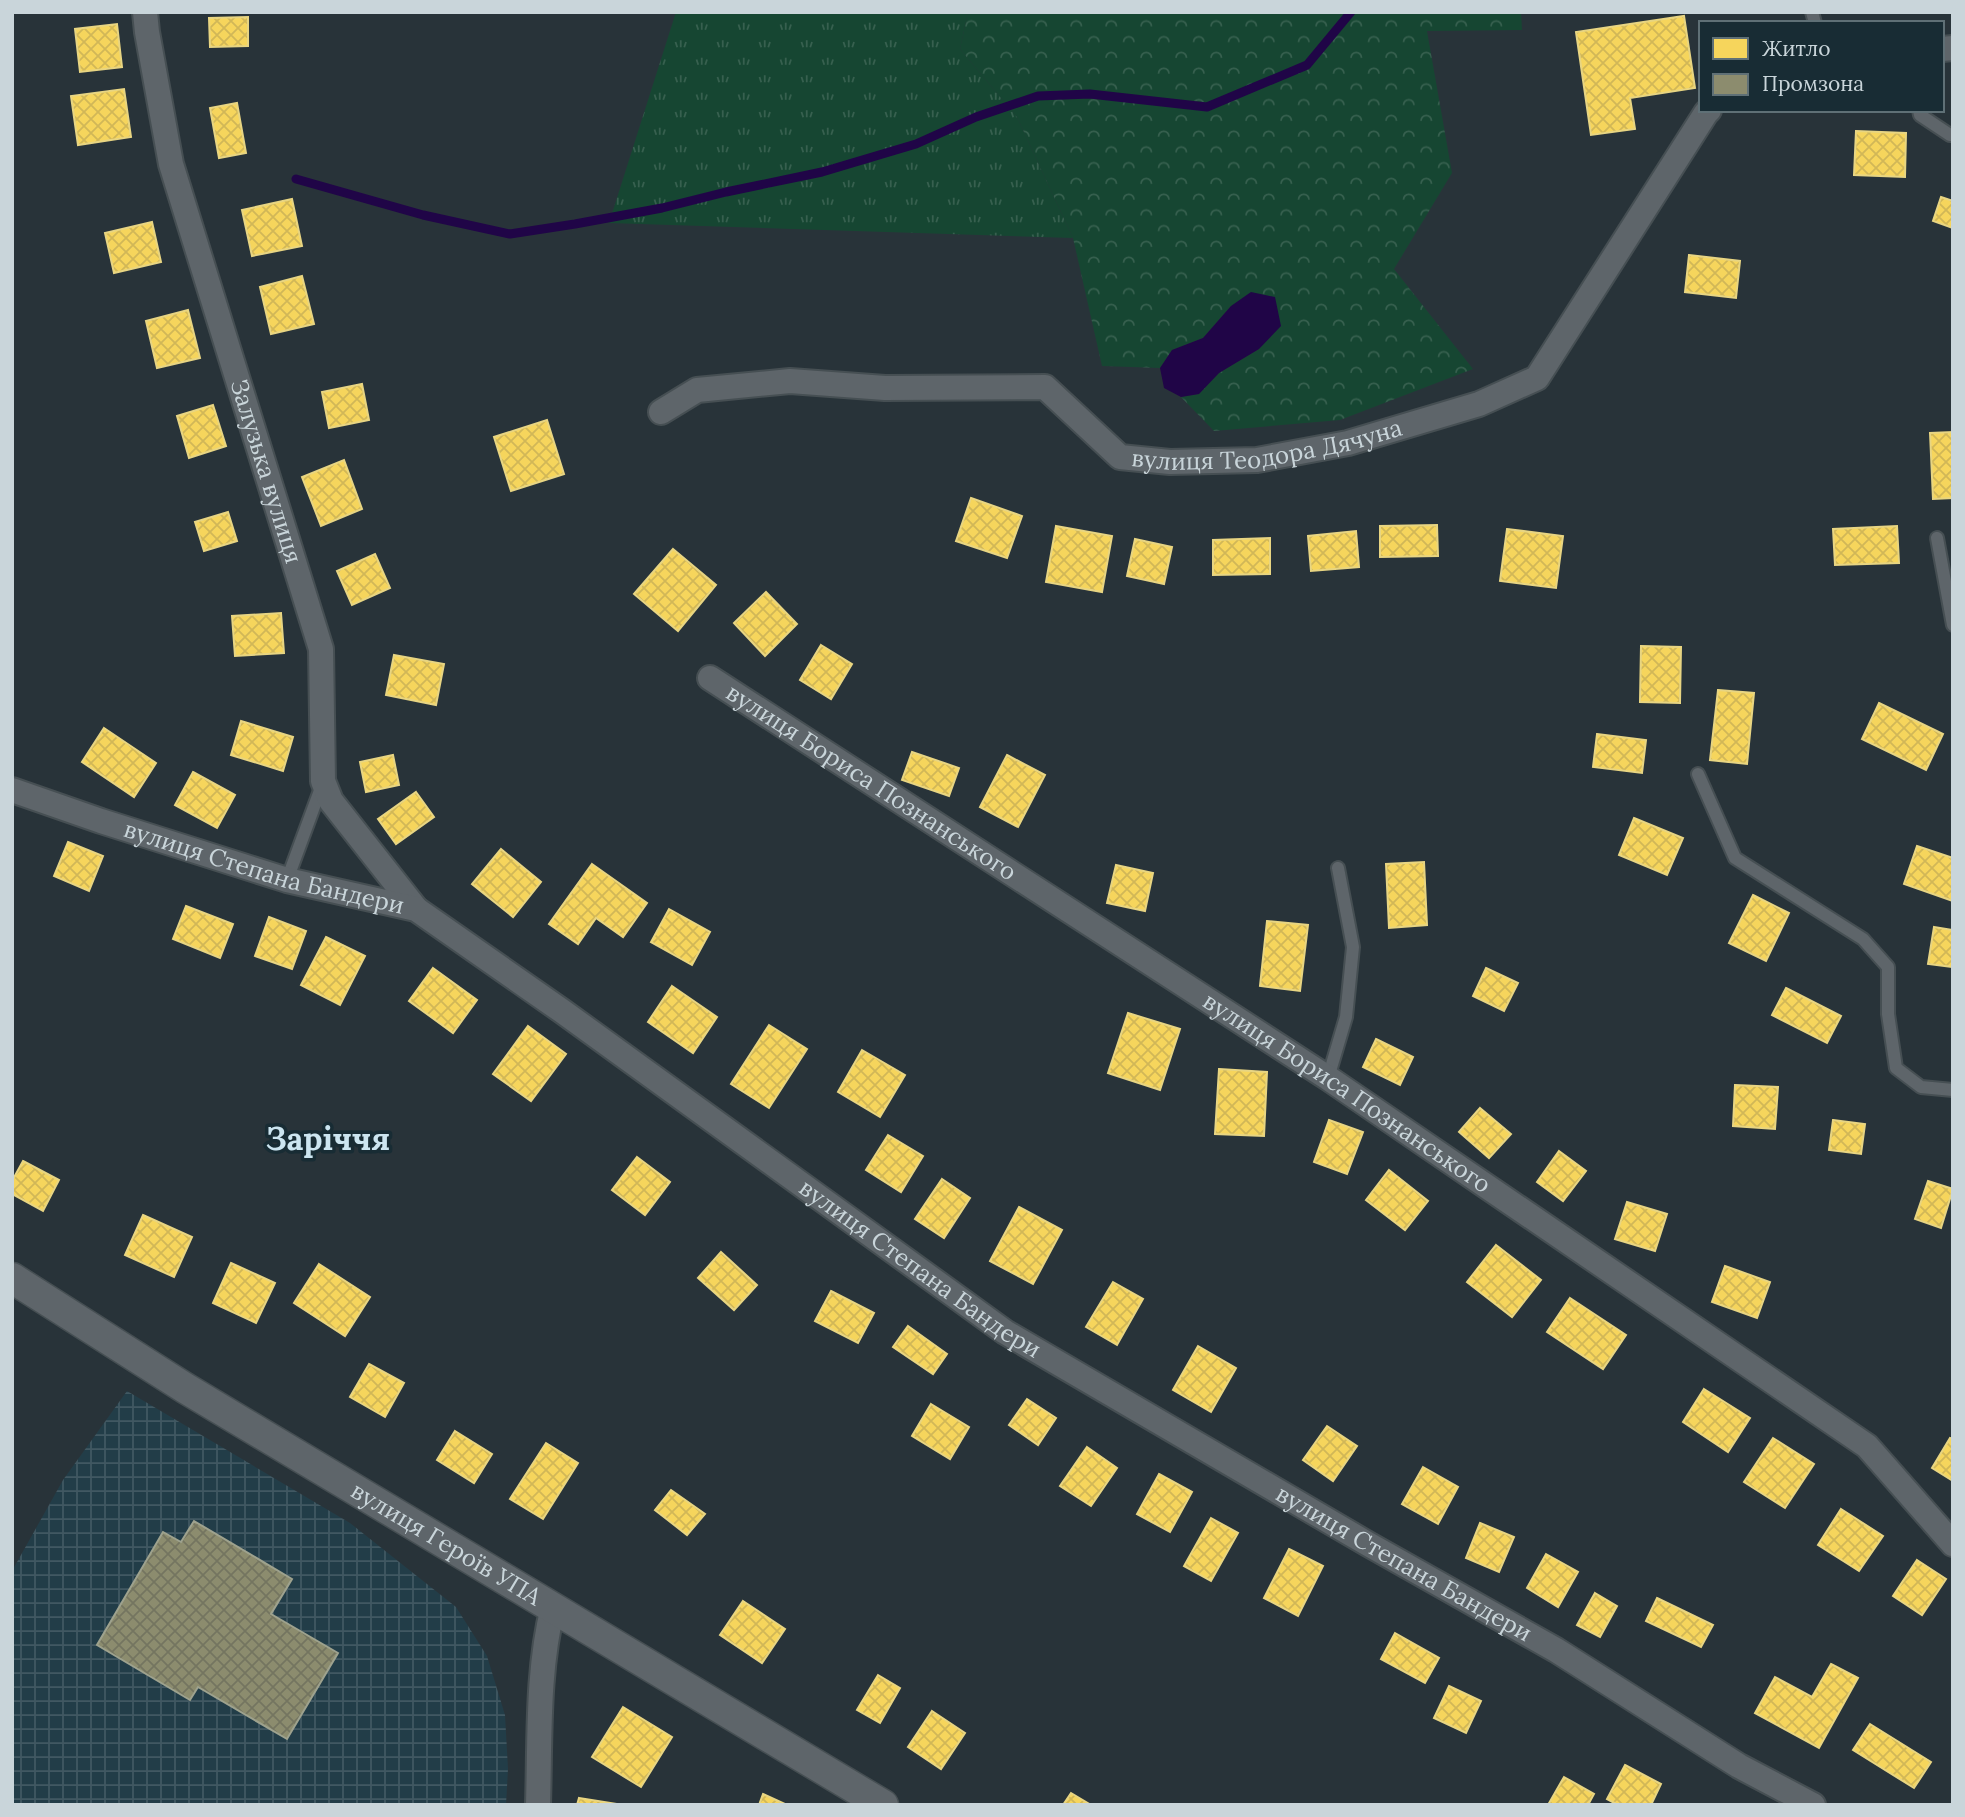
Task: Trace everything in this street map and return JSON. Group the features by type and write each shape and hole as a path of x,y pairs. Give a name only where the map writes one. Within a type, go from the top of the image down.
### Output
{"street":[{"name":"Залузька вулиця","path":"145,12 171,164 321,649 323,781 331,801 416,909"},
{"name":"вулиця Теодора Дячуна","path":"661,412 697,390 790,381 885,388 1045,387 1120,457 1170,462 1257,460 1348,443 1479,404 1537,378 1707,112"},
{"name":"вулиця Бориса Познанського","path":"710,678 1328,1078 1867,1446 1953,1544"},
{"name":"вулиця Степана Бандери","path":"12,790 287,880 416,909 573,1019 1005,1332 1368,1544 1556,1650 1739,1766 1813,1805"},
{"name":"вулиця Героїв УПА","path":"12,1278 185,1388 883,1805"},
{"path":"538,1805 542,1677 546,1635 553,1607"}],"lane":[{"path":"1919,112 1951,135"},
{"path":"1937,538 1953,625"},
{"path":"1698,774 1735,858 1863,939 1888,967 1888,1014 1896,1068 1921,1087 1953,1090"},
{"path":"287,880 323,781"},
{"path":"1328,1078 1346,1017 1353,947 1338,868"}],"shaded area":[{"path":"1251,292 1275,297 1281,326 1259,349 1219,373 1199,394 1181,397 1164,388 1160,368 1172,350 1203,338 1231,306"},
{"path":"127,1391 350,1523 456,1607 487,1656 505,1715 508,1769 506,1805 12,1805 12,1571 63,1480"}],"green space":[{"path":"676,12 968,12 960,49 1017,117 1073,238 609,223"},
{"path":"968,12 1521,12 1522,30 1427,31 1452,173 1394,269 1473,369 1340,420 1214,431 1181,397 1199,394 1219,373 1259,349 1231,306 1203,338 1172,350 1160,368 1102,366 1073,238 1017,117 960,49"}],"building: Житло":[{"path":"1684,16 1695,88 1630,98 1635,129 1591,135 1576,32"},
{"path":"248,17 248,46 210,47 209,18"},
{"path":"117,24 122,67 80,72 75,29"},
{"path":"124,89 131,137 78,145 71,96"},
{"path":"237,103 246,153 219,158 210,108"},
{"path":"1856,131 1906,133 1905,177 1854,175"},
{"path":"1941,197 1953,201 1953,228 1933,221"},
{"path":"292,199 302,246 252,256 242,210"},
{"path":"152,222 161,262 114,273 105,233"},
{"path":"1689,255 1740,261 1736,298 1685,292"},
{"path":"302,276 314,324 271,334 260,287"},
{"path":"188,310 200,358 157,368 146,321"},
{"path":"362,384 369,420 329,428 322,392"},
{"path":"213,405 226,446 189,458 177,416"},
{"path":"547,420 564,474 511,491 494,437"},
{"path":"1953,432 1953,498 1933,499 1930,433"},
{"path":"344,460 362,509 321,526 302,477"},
{"path":"971,498 1022,516 1007,558 956,541"},
{"path":"228,512 237,541 204,551 195,522"},
{"path":"1437,525 1438,556 1380,557 1380,526"},
{"path":"1056,526 1112,536 1102,592 1046,582"},
{"path":"1897,526 1899,563 1835,565 1833,529"},
{"path":"1507,529 1563,536 1556,588 1500,581"},
{"path":"1356,531 1359,567 1311,571 1308,536"},
{"path":"1270,538 1270,574 1213,575 1213,540"},
{"path":"1135,539 1172,547 1164,584 1127,576"},
{"path":"673,549 716,585 678,631 634,594"},
{"path":"375,554 390,588 352,605 337,571"},
{"path":"766,592 797,624 765,656 734,623"},
{"path":"281,613 284,653 235,656 232,616"},
{"path":"821,645 852,664 831,699 800,680"},
{"path":"1641,646 1681,647 1680,703 1640,702"},
{"path":"394,655 444,664 436,705 386,695"},
{"path":"1718,690 1754,693 1747,764 1710,760"},
{"path":"1879,703 1943,734 1926,770 1862,739"},
{"path":"241,721 293,737 283,771 231,755"},
{"path":"104,728 156,763 134,797 82,762"},
{"path":"1597,734 1646,740 1642,773 1593,767"},
{"path":"912,752 959,768 949,796 902,780"},
{"path":"393,755 399,785 366,792 360,762"},
{"path":"1007,755 1045,775 1018,827 980,807"},
{"path":"193,772 235,795 217,828 175,805"},
{"path":"416,792 434,817 396,844 378,819"},
{"path":"1634,818 1683,838 1667,875 1619,855"},
{"path":"68,842 103,856 89,891 54,876"},
{"path":"1917,846 1953,858 1953,901 1904,884"},
{"path":"501,849 541,882 513,917 472,884"},
{"path":"1424,862 1427,925 1389,928 1386,864"},
{"path":"592,864 647,903 623,937 596,918 578,944 549,924"},
{"path":"1116,865 1153,873 1145,911 1107,903"},
{"path":"1753,895 1789,913 1766,961 1729,943"},
{"path":"186,906 233,924 220,958 173,939"},
{"path":"669,909 710,932 692,965 651,942"},
{"path":"269,917 306,931 292,969 255,956"},
{"path":"1267,921 1308,925 1300,991 1260,986"},
{"path":"1934,927 1953,930 1953,967 1928,964"},
{"path":"326,937 365,956 340,1005 301,985"},
{"path":"433,968 477,1000 453,1033 409,1001"},
{"path":"1486,968 1518,983 1504,1011 1473,996"},
{"path":"672,986 717,1017 693,1053 648,1022"},
{"path":"1786,988 1841,1016 1827,1043 1772,1015"},
{"path":"1128,1013 1180,1029 1160,1090 1108,1073"},
{"path":"769,1025 807,1049 769,1108 731,1084"},
{"path":"528,1026 566,1054 531,1101 493,1074"},
{"path":"1376,1039 1413,1057 1400,1085 1363,1067"},
{"path":"862,1050 905,1075 880,1117 838,1092"},
{"path":"1219,1069 1267,1072 1264,1136 1215,1134"},
{"path":"1735,1085 1778,1087 1775,1129 1733,1126"},
{"path":"1480,1108 1511,1134 1489,1158 1459,1132"},
{"path":"1329,1120 1363,1132 1347,1174 1314,1162"},
{"path":"1833,1120 1865,1124 1861,1154 1829,1150"},
{"path":"888,1135 923,1156 901,1192 866,1170"},
{"path":"1559,1151 1586,1171 1563,1201 1537,1182"},
{"path":"637,1157 670,1182 645,1215 612,1190"},
{"path":"23,1161 59,1180 43,1211 12,1194 12,1181"},
{"path":"1389,1170 1428,1201 1405,1230 1366,1200"},
{"path":"942,1179 970,1198 944,1238 915,1219"},
{"path":"1928,1181 1953,1189 1941,1228 1915,1219"},
{"path":"1627,1202 1667,1214 1655,1251 1615,1239"},
{"path":"1019,1207 1062,1230 1033,1284 990,1261"},
{"path":"143,1215 192,1237 174,1277 125,1255"},
{"path":"1496,1245 1541,1280 1512,1317 1467,1282"},
{"path":"721,1252 757,1285 734,1310 698,1278"},
{"path":"231,1263 275,1283 256,1323 213,1303"},
{"path":"319,1264 370,1297 345,1336 294,1303"},
{"path":"1725,1266 1770,1282 1757,1318 1712,1302"},
{"path":"1113,1282 1143,1299 1117,1345 1086,1327"},
{"path":"831,1291 874,1313 858,1343 815,1321"},
{"path":"1570,1298 1626,1335 1603,1369 1547,1332"},
{"path":"908,1326 947,1354 933,1374 893,1347"},
{"path":"1198,1346 1236,1368 1211,1412 1173,1390"},
{"path":"369,1364 404,1383 385,1417 350,1397"},
{"path":"1704,1389 1750,1418 1728,1452 1683,1422"},
{"path":"1027,1399 1056,1418 1038,1445 1009,1425"},
{"path":"931,1404 969,1427 950,1459 912,1436"},
{"path":"1327,1426 1357,1446 1333,1481 1303,1460"},
{"path":"455,1431 492,1454 474,1483 437,1460"},
{"path":"1773,1438 1814,1464 1785,1508 1744,1482"},
{"path":"1950,1438 1953,1439 1953,1481 1932,1468"},
{"path":"546,1443 578,1463 543,1519 510,1499"},
{"path":"1087,1447 1117,1468 1091,1506 1060,1486"},
{"path":"1423,1467 1458,1487 1438,1524 1402,1504"},
{"path":"1159,1474 1192,1492 1170,1532 1137,1514"},
{"path":"671,1490 705,1514 687,1535 655,1510"},
{"path":"1841,1509 1883,1536 1859,1571 1818,1545"},
{"path":"1211,1518 1238,1533 1211,1581 1184,1566"},
{"path":"1480,1523 1514,1537 1499,1572 1466,1558"},
{"path":"1289,1549 1323,1566 1298,1616 1264,1598"},
{"path":"1546,1554 1578,1572 1558,1607 1527,1588"},
{"path":"1917,1560 1946,1579 1922,1615 1893,1596"},
{"path":"1595,1593 1617,1606 1600,1637 1577,1625"},
{"path":"1657,1598 1713,1625 1701,1647 1646,1621"},
{"path":"743,1601 785,1629 762,1663 720,1635"},
{"path":"1395,1633 1439,1658 1425,1683 1381,1659"},
{"path":"1831,1664 1858,1678 1819,1748 1755,1713 1775,1677 1812,1697"},
{"path":"878,1675 900,1688 880,1723 857,1710"},
{"path":"1449,1686 1481,1701 1466,1733 1434,1718"},
{"path":"623,1707 672,1737 641,1787 592,1757"},
{"path":"932,1711 965,1733 941,1769 908,1747"},
{"path":"1870,1724 1931,1762 1914,1788 1853,1750"},
{"path":"1625,1765 1661,1784 1651,1805 1618,1805 1607,1799"},
{"path":"1564,1777 1594,1794 1588,1805 1548,1805"},
{"path":"1071,1793 1091,1805 1063,1805"},
{"path":"763,1794 787,1805 759,1805"},
{"path":"579,1798 623,1805 577,1805"}],"building: Промзона":[{"path":"194,1521 292,1579 271,1614 338,1653 287,1739 198,1687 190,1700 97,1645 163,1532 181,1542"}],"waterway":[{"path":"296,179 423,215 510,234 575,224 662,208 822,172 916,144 976,117 1038,96 1090,94 1207,107 1307,65 1351,12"}],"district":[{"name":"Заріччя","path":"328,1139"}]}
